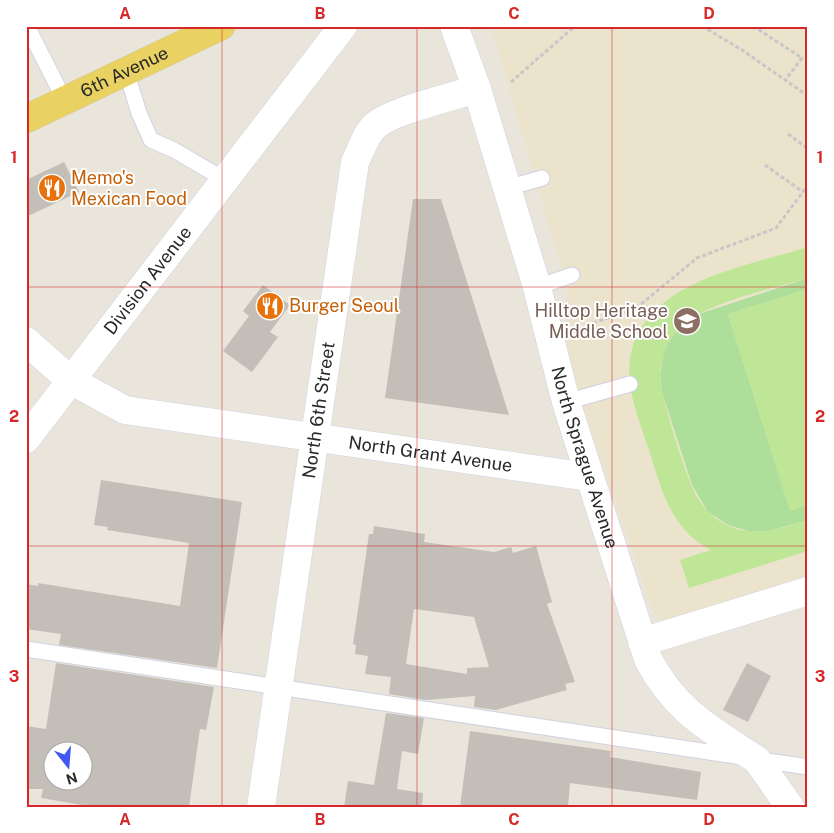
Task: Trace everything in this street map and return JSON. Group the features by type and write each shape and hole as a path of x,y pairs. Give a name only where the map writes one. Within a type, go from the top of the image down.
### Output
{"main road":[{"name":"6th Avenue","path":"26,119 221,26"}],"street":[{"name":"Division Avenue","path":"26,439 342,26"},
{"name":"North Sprague Avenue","path":"454,26 477,89 538,287 566,402 642,642 656,675 681,707 696,720 757,760"},
{"name":"North 6th Street","path":"262,807 355,162 368,134 376,125 420,106 477,89"},
{"name":"North Grant Avenue","path":"26,341 70,380 125,410 590,477"},
{"path":"642,642 808,590"},
{"path":"757,760 790,807"}],"lane":[{"path":"27,26 65,101"},
{"path":"126,71 139,113 151,140 174,150 225,180"},
{"path":"507,188 542,178"},
{"path":"538,287 572,275"},
{"path":"566,402 630,384"},
{"path":"26,649 808,767"}],"path":[{"path":"511,82 575,26"},
{"path":"702,26 786,79 808,96"},
{"path":"753,26 802,58 786,79"},
{"path":"788,134 808,149"},
{"path":"765,165 802,192"},
{"path":"587,325 635,309 697,258 776,228 808,185"}],"shaded area":[{"name":"Hilltop Heritage Middle School","path":"491,26 808,26 808,575 664,621 654,614 565,353 567,288"}],"green space":[{"path":"808,247 808,278 739,298 704,312 689,320 678,329 665,350 660,374 664,398 674,436 692,488 703,506 722,523 747,531 768,531 808,520 808,551 689,588 680,560 711,550 687,532 670,509 664,496 631,393 632,351 644,324 663,303 689,287 718,274"},
{"path":"808,278 808,289 728,314 790,510 808,505 808,520 769,531 751,532 728,525 708,512 692,485 662,392 660,375 664,351 677,330 693,316"},
{"path":"808,289 808,505 790,511 728,314"}],"building":[{"name":"Memo's Mexican Food","path":"64,162 79,192 26,217 26,180"},
{"path":"413,199 441,199 509,415 385,398"},
{"path":"263,285 290,305 270,332 278,337 252,372 223,351 249,316 243,311"},
{"path":"101,480 242,502 217,668 59,645 61,634 26,629 26,584 38,586 38,583 180,606 189,543 107,530 108,527 94,525"},
{"path":"374,526 425,534 424,542 494,552 511,547 513,553 536,546 552,602 547,604 575,682 565,684 567,690 496,710 474,707 475,696 426,700 389,694 391,677 365,674 368,656 355,654 356,645 353,644 369,534 373,534","holes":["414,609 474,617 489,667 467,668 467,674 406,664"]},
{"path":"56,663 214,687 206,730 200,729 189,807 82,807 82,805 41,798 43,790 92,790 92,740 42,740 42,789 26,789 26,726 46,729"},
{"path":"747,663 771,676 748,722 723,710"},
{"path":"386,713 424,718 418,754 402,751 397,789 423,793 422,807 344,807 348,781 374,785"},
{"path":"470,731 611,751 610,757 701,772 697,800 570,783 568,807 460,807"}],"place":[{"name":"Memo's Mexican Food","path":"52,188"},
{"name":"Burger Seoul","path":"270,306"},
{"name":"Hilltop Heritage Middle School","path":"687,321"}]}
